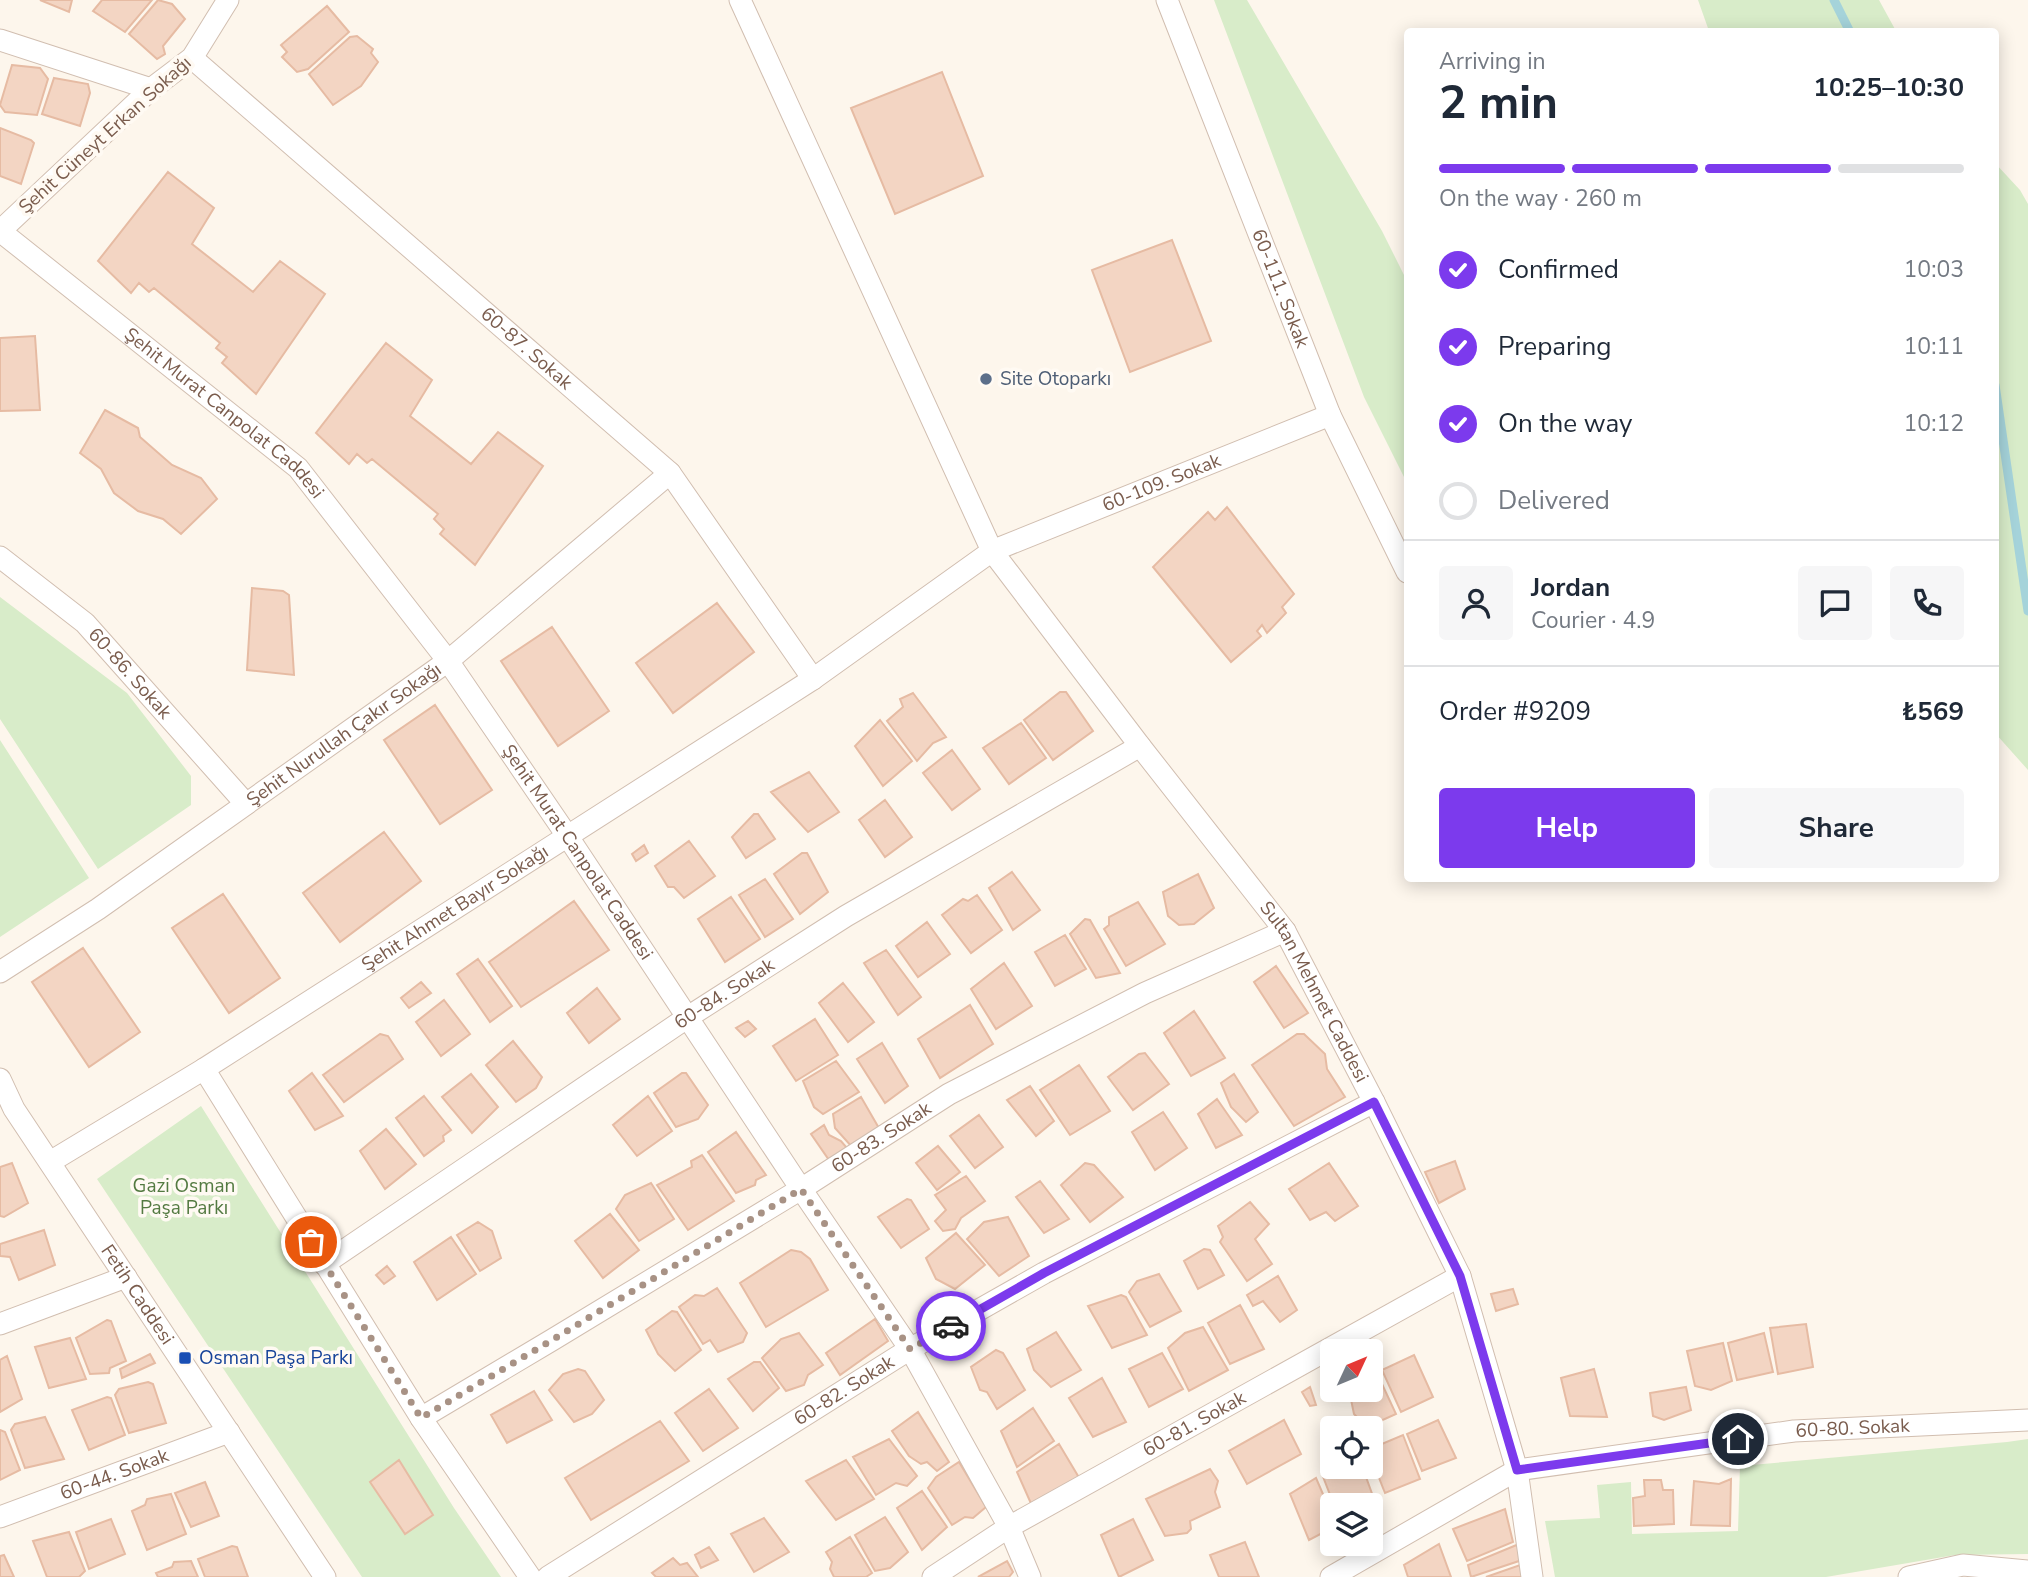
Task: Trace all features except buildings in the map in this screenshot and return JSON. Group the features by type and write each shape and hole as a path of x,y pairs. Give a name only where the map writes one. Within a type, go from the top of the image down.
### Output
{"street":[{"name":"Şehit Cüneyt Erkan Sokağı","path":"0,231 151,89 192,58 228,0"},
{"name":"Sultan Mehmet Caddesi","path":"740,0 992,551 1285,931 1374,1102 1460,1276 1517,1470 1532,1577"},
{"name":"60-111. Sokak","path":"1167,0 1329,415 1404,566"},
{"path":"0,40 151,89"},
{"name":"60-87. Sokak","path":"192,58 670,473 813,679"},
{"name":"Şehit Murat Canpolat Caddesi","path":"0,231 298,468 448,661 910,1349 1009,1527 1030,1577"},
{"name":"60-109. Sokak","path":"992,551 1329,415"},
{"name":"Şehit Nurullah Çakır Sokağı","path":"0,972 98,909 448,661 670,473"},
{"name":"Şehit Ahmet Bayır Sokağı","path":"50,1162 204,1069 813,679 992,551"},
{"name":"60-86. Sokak","path":"0,557 85,623 246,804"},
{"name":"60-84. Sokak","path":"324,1264 688,1017 846,916 1140,746"},
{"name":"60-83. Sokak","path":"421,1418 801,1189 949,1094 1145,993 1285,931"},
{"path":"204,1069 421,1418 530,1577"},
{"name":"Fetih Caddesi","path":"0,1079 7,1111 50,1162 325,1577"},
{"name":"60-82. Sokak","path":"548,1577 910,1349 1044,1273 1374,1102"},
{"name":"60-81. Sokak","path":"933,1577 1009,1527 1460,1276"},
{"path":"0,1324 126,1277"},
{"name":"60-80. Sokak","path":"1331,1577 1517,1470 1794,1431 2028,1420"},
{"name":"60-44. Sokak","path":"0,1517 229,1432"},
{"path":"1909,1577 1963,1571 2028,1571"}],"green space":[{"path":"1214,0 1247,0 1382,231 1404,275 1404,477 1364,397"},
{"path":"1698,0 1879,0 1894,28 1708,28"},
{"path":"1999,167 2020,190 2028,204 2028,770 1999,737"},
{"path":"0,597 127,693 191,776 191,805 98,869 0,719"},
{"path":"0,740 89,878 0,937"},
{"name":"Gazi Osman Paşa Parkı","path":"201,1106 454,1508 501,1577 362,1577 97,1179"},
{"path":"2028,1439 2028,1554 1955,1555 1826,1577 1555,1577 1545,1521 1600,1518 1597,1485 1631,1482 1632,1534 1738,1531 1740,1466"}],"waterway":[{"path":"1834,0 1848,28"},
{"path":"1999,412 2028,611"}],"way so far":[{"path":"311,1242 421,1418 801,1189 910,1349 951,1326"}],"place":[{"name":"Site Otoparkı","path":"986,379"},
{"name":"Osman Paşa Parkı","path":"185,1358"}],"route":[{"path":"951,1326 1044,1273 1374,1102 1460,1276 1517,1470 1738,1439"}]}
